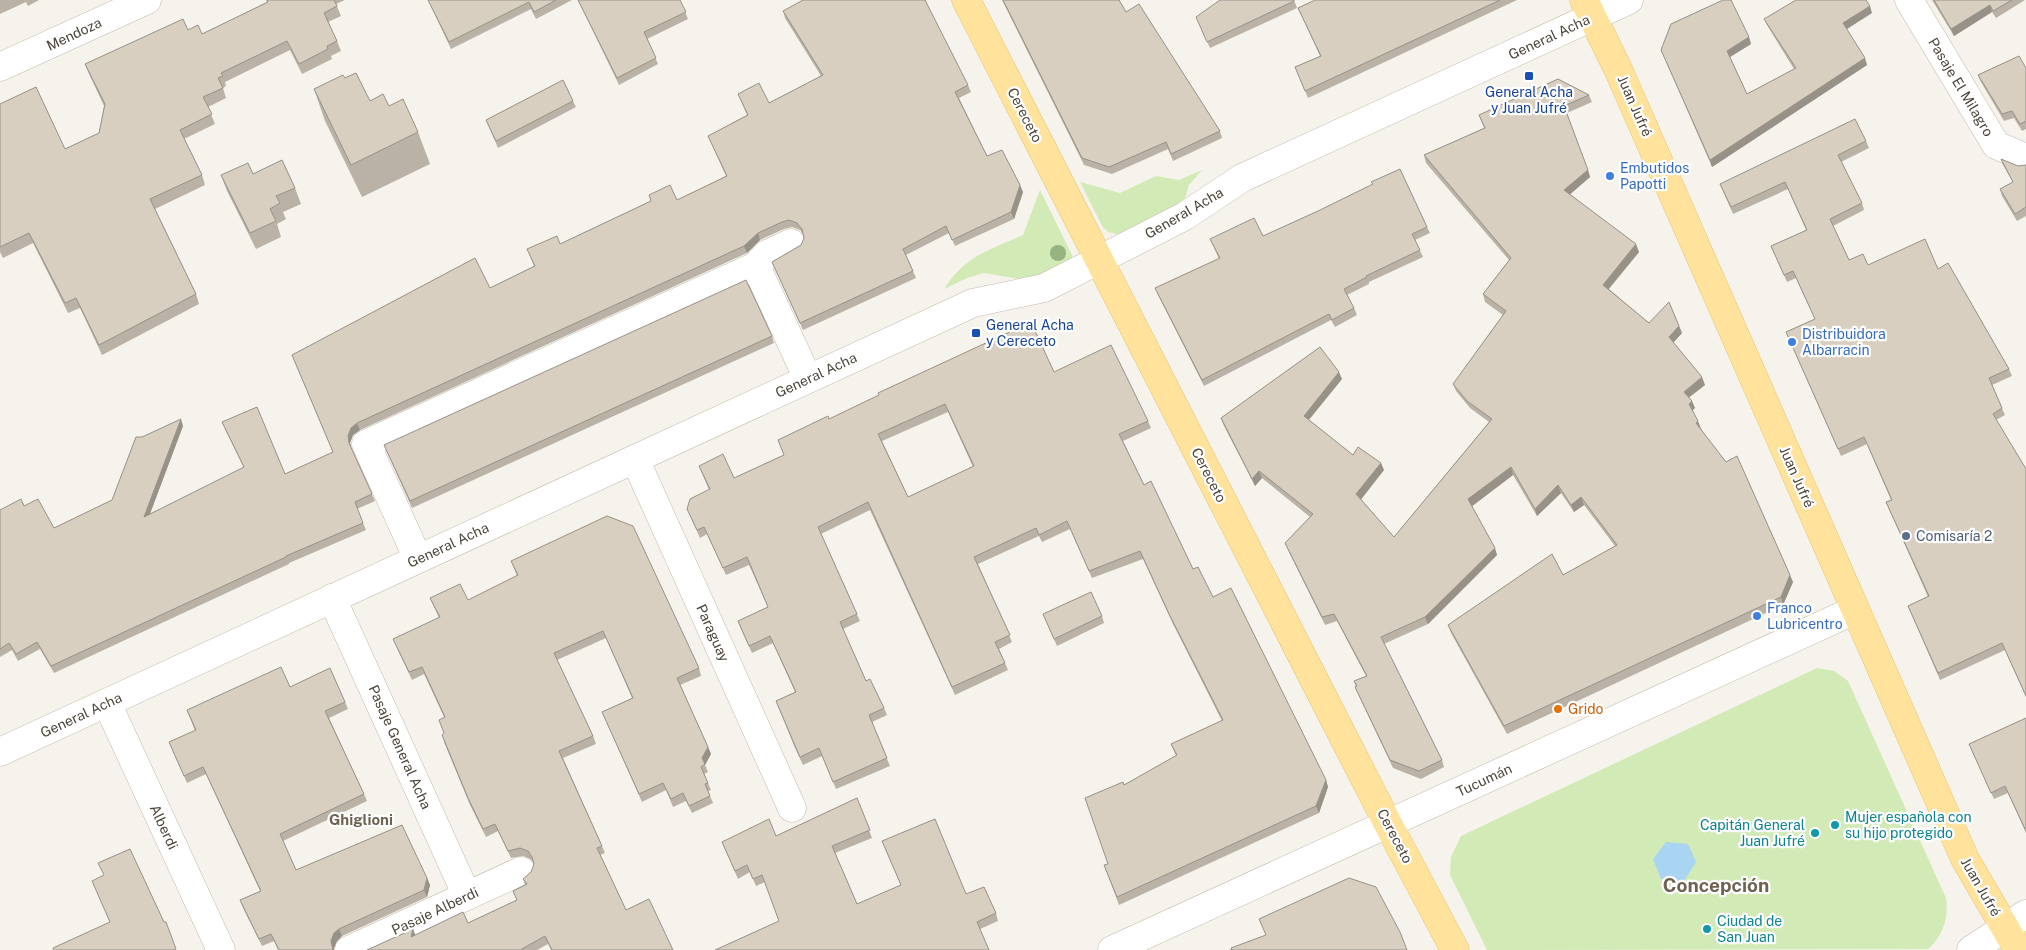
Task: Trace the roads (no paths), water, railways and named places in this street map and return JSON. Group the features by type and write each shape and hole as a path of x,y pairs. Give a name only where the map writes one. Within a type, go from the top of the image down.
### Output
{"main road":[{"name":"Cereceto","path":"966,0 1388,824 1455,950"},
{"name":"Juan Jufré","path":"1588,8 1626,87 1965,859 2016,931"}],"street":[{"name":"Mendoza","path":"0,68 147,0"},
{"name":"General Acha","path":"0,752 973,303 1044,288 1185,216 1242,178 1588,8 1629,0"},
{"name":"Pasaje El Milagro","path":"1909,0 1996,146 2026,158"},
{"path":"418,559 366,444 756,266 767,254 791,243"},
{"path":"756,266 808,379"},
{"name":"Paraguay","path":"635,459 792,808"},
{"name":"Pasaje General Acha","path":"332,598 467,896"},
{"name":"Tucumán","path":"1112,950 1855,610"},
{"name":"Alberdi","path":"107,703 221,950"},
{"name":"Pasaje Alberdi","path":"349,950 521,871"},
{"path":"1971,950 2016,931"}],"water":[{"path":"1666,842 1688,844 1696,862 1684,881 1661,879 1653,859"}],"place":[{"name":"General Acha y Juan Jufré","path":"1529,76"},
{"name":"Embutidos Papotti","path":"1610,176"},
{"name":"General Acha y Cereceto","path":"976,333"},
{"name":"Distribuidora Albarracin","path":"1792,342"},
{"name":"Comisaría 2","path":"1906,536"},
{"name":"Franco Lubricentro","path":"1757,616"},
{"name":"Grido","path":"1558,709"},
{"name":"Mujer española con su hijo protegido","path":"1835,825"},
{"name":"Capitán General Juan Jufré","path":"1815,833"},
{"name":"Ciudad de San Juan","path":"1707,929"}],"district":[{"name":"Ghiglioni","path":"361,819"},
{"name":"Concepción","path":"1716,885"}]}
